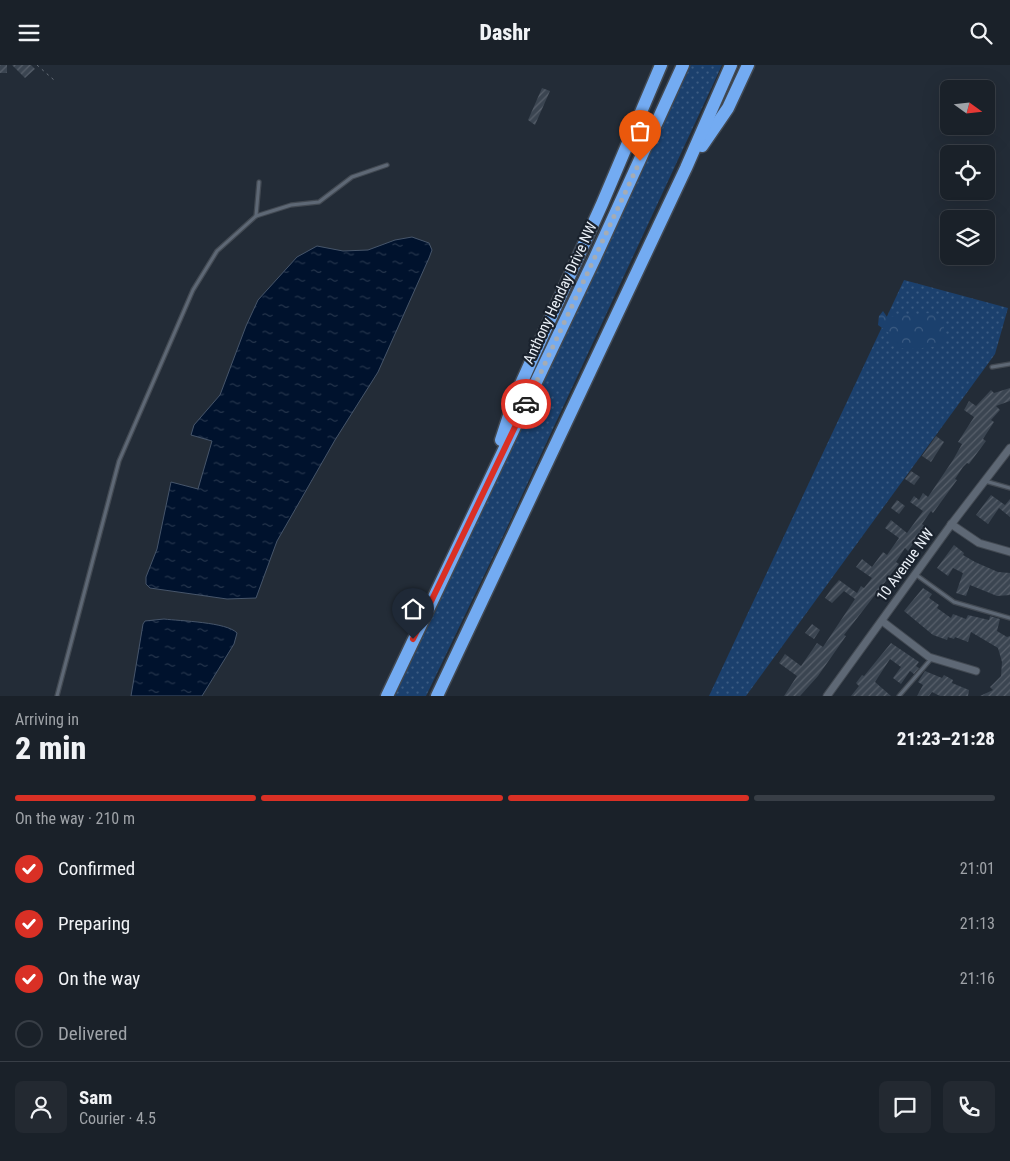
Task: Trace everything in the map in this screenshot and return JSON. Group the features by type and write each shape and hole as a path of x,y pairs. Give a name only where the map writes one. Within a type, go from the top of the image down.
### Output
{"highway":[{"path":"486,487 515,397 598,213 661,65"},
{"name":"Anthony Henday Drive NW","path":"387,696 594,260 683,65"},
{"path":"437,696 686,168 731,65"},
{"path":"686,168 728,109 748,65"}],"street":[{"name":"10 Avenue NW","path":"826,696 1010,448"},
{"name":"10 Avenue NW","path":"952,524 979,543 1010,552"},
{"name":"10 Avenue NW","path":"882,621 932,658 976,671"}],"lane":[{"path":"57,696 119,461 193,290 217,251 256,216 291,205 319,202 352,177 387,165"},
{"path":"256,216 259,182"},
{"path":"992,367 1010,364"},
{"path":"985,481 1010,489"},
{"path":"915,574 954,602 1010,618"},
{"path":"899,696 932,658"}],"path":[{"path":"37,65 54,80"}],"green space":[{"path":"688,65 722,65 504,534 426,696 394,696 410,658"},
{"path":"904,280 1008,308 995,354 746,696 709,696"},
{"path":"883,311 887,317 931,313 944,328 944,341 941,346 909,349 896,346 891,341 889,333 878,325 879,316"}],"water":[{"path":"412,237 429,243 432,250 429,258 378,372 335,440 277,541 256,598 227,599 150,588 146,584 146,577 157,549 171,482 198,489 212,441 191,435 194,425 220,395 258,300 297,257 317,246 343,251 368,250 395,240"},
{"path":"164,619 214,624 232,629 237,633 234,644 202,696 131,696 143,624 145,621"}],"building":[{"path":"0,65 7,65 7,73 0,73"},
{"path":"12,65 31,65 35,69 25,78"},
{"path":"542,88 550,91 535,125 528,120"},
{"path":"1010,388 1010,401 996,406 1000,410 991,420 994,422 983,439 986,441 969,464 967,463 963,467 955,479 957,480 933,513 931,511 922,524 925,526 915,541 908,551 905,548 896,562 899,564 844,635 846,636 818,676 800,696 784,696 797,676 779,663 785,654 801,666 817,643 823,647 855,599 844,591 832,603 825,598 832,588 839,580 857,593 861,586 864,588 872,578 856,567 862,559 872,567 883,552 887,555 899,538 885,528 891,520 907,533 923,511 910,502 914,496 919,500 923,493 928,497 953,460 962,444 958,442 974,417 964,410 969,401 976,406 991,390 994,393"},
{"path":"936,436 944,442 931,462 922,456"},
{"path":"911,471 920,477 914,485 905,479"},
{"path":"991,495 1005,505 1010,499 1010,517 999,508 988,524 976,515"},
{"path":"897,500 905,506 899,514 891,508"},
{"path":"954,545 964,553 963,555 975,562 998,572 1010,573 1010,595 997,596 970,585 966,596 956,593 963,573 953,568 948,576 937,568"},
{"path":"923,588 932,594 929,598 939,605 937,608 951,618 953,614 966,619 968,615 989,620 990,616 1000,619 997,631 1007,637 1010,636 1010,696 980,696 993,690 990,687 1001,676 1002,662 998,648 971,632 968,642 955,637 954,639 948,637 947,640 933,635 904,611"},
{"path":"812,624 820,630 814,639 805,633"},
{"path":"891,643 919,662 916,666 919,668 914,674 910,671 901,684 893,678 901,667 890,659 875,682 891,696 851,696 859,686 856,683 862,675 864,676"},
{"path":"925,671 942,678 944,675 953,680 952,683 969,690 968,696 940,696 932,692 929,696 917,696 923,685 918,682"}],"way so far":[{"path":"526,404 640,161"}],"route":[{"path":"413,639 526,404"}]}
